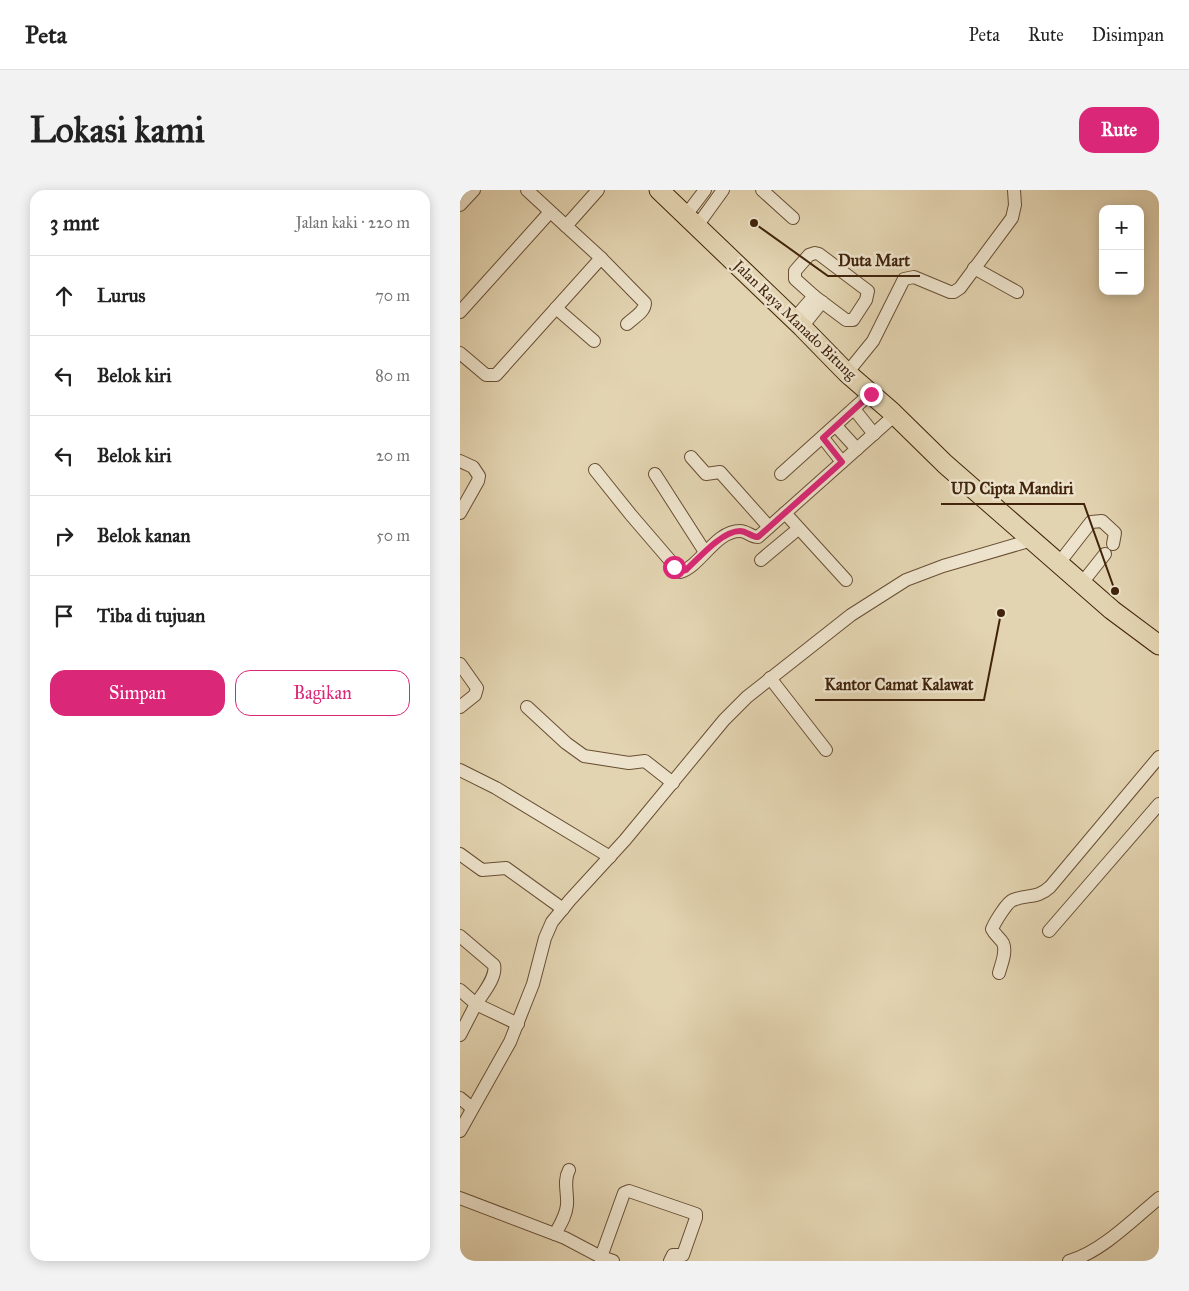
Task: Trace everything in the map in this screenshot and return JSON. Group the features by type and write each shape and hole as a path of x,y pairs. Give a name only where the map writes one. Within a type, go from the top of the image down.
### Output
{"highway":[{"name":"Jalan Raya Manado Bitung","path":"659,190 798,323 847,373 895,415 952,470 1112,610 1159,645"}],"street":[{"path":"460,193 463,190"},
{"path":"460,205 474,190"},
{"path":"527,190 601,258 645,303 643,310 627,324"},
{"path":"566,226 598,190"},
{"path":"691,221 705,190"},
{"path":"691,221 724,190"},
{"path":"762,190 793,218"},
{"path":"847,373 873,341 904,279 914,277 947,292 954,292 960,288 1012,218 1015,206 1014,190"},
{"path":"460,312 550,212"},
{"path":"815,253 868,291 866,300 853,320 846,320 818,299 796,279 794,274 809,255 815,253"},
{"path":"460,353 486,376 496,374 601,258"},
{"path":"974,268 1017,292"},
{"path":"798,323 818,299"},
{"path":"556,308 594,341"},
{"path":"781,474 871,394"},
{"path":"854,409 874,434"},
{"path":"596,470 680,572 686,570 719,540 734,532 743,531 758,537 895,415"},
{"path":"836,426 857,449"},
{"path":"823,438 842,462"},
{"path":"691,457 706,474 720,472 769,527"},
{"path":"460,461 473,467 479,476 460,513"},
{"path":"655,474 705,552"},
{"path":"784,513 846,580"},
{"path":"1059,563 1091,522 1102,521 1115,533 1114,544"},
{"path":"761,560 798,529"},
{"path":"460,1131 500,1062 518,1024 533,984 545,938 552,922 610,857 724,720 747,696 851,615 906,580 943,566 1032,540"},
{"path":"1082,583 1105,554"},
{"path":"460,664 477,688 475,695 460,707"},
{"path":"770,678 826,750"},
{"path":"527,707 566,743 584,756 629,763 645,761 673,783"},
{"path":"999,973 1004,953 1003,943 992,929 1009,902 1035,896 1043,893 1050,887 1159,757"},
{"path":"460,770 496,788 610,857"},
{"path":"1049,931 1159,804"},
{"path":"460,854 482,870 506,868 563,909"},
{"path":"460,936 494,965 495,969 492,979 460,1035"},
{"path":"460,990 476,1004 518,1024"},
{"path":"460,1098 472,1108"},
{"path":"555,1234 565,1211 566,1176 569,1170"},
{"path":"460,1198 555,1234 607,1259 624,1193 629,1191 696,1214 683,1255 673,1255 670,1261"},
{"path":"1069,1261 1087,1255 1126,1227 1159,1198"}],"place":[{"name":"Duta Mart","path":"754,223"},
{"name":"UD Cipta Mandiri","path":"1115,591"},
{"name":"Kantor Camat Kalawat","path":"1001,613"}],"route":[{"path":"674,567 680,572 686,570 719,540 734,532 743,531 758,537 842,462 823,438 871,394"}]}
